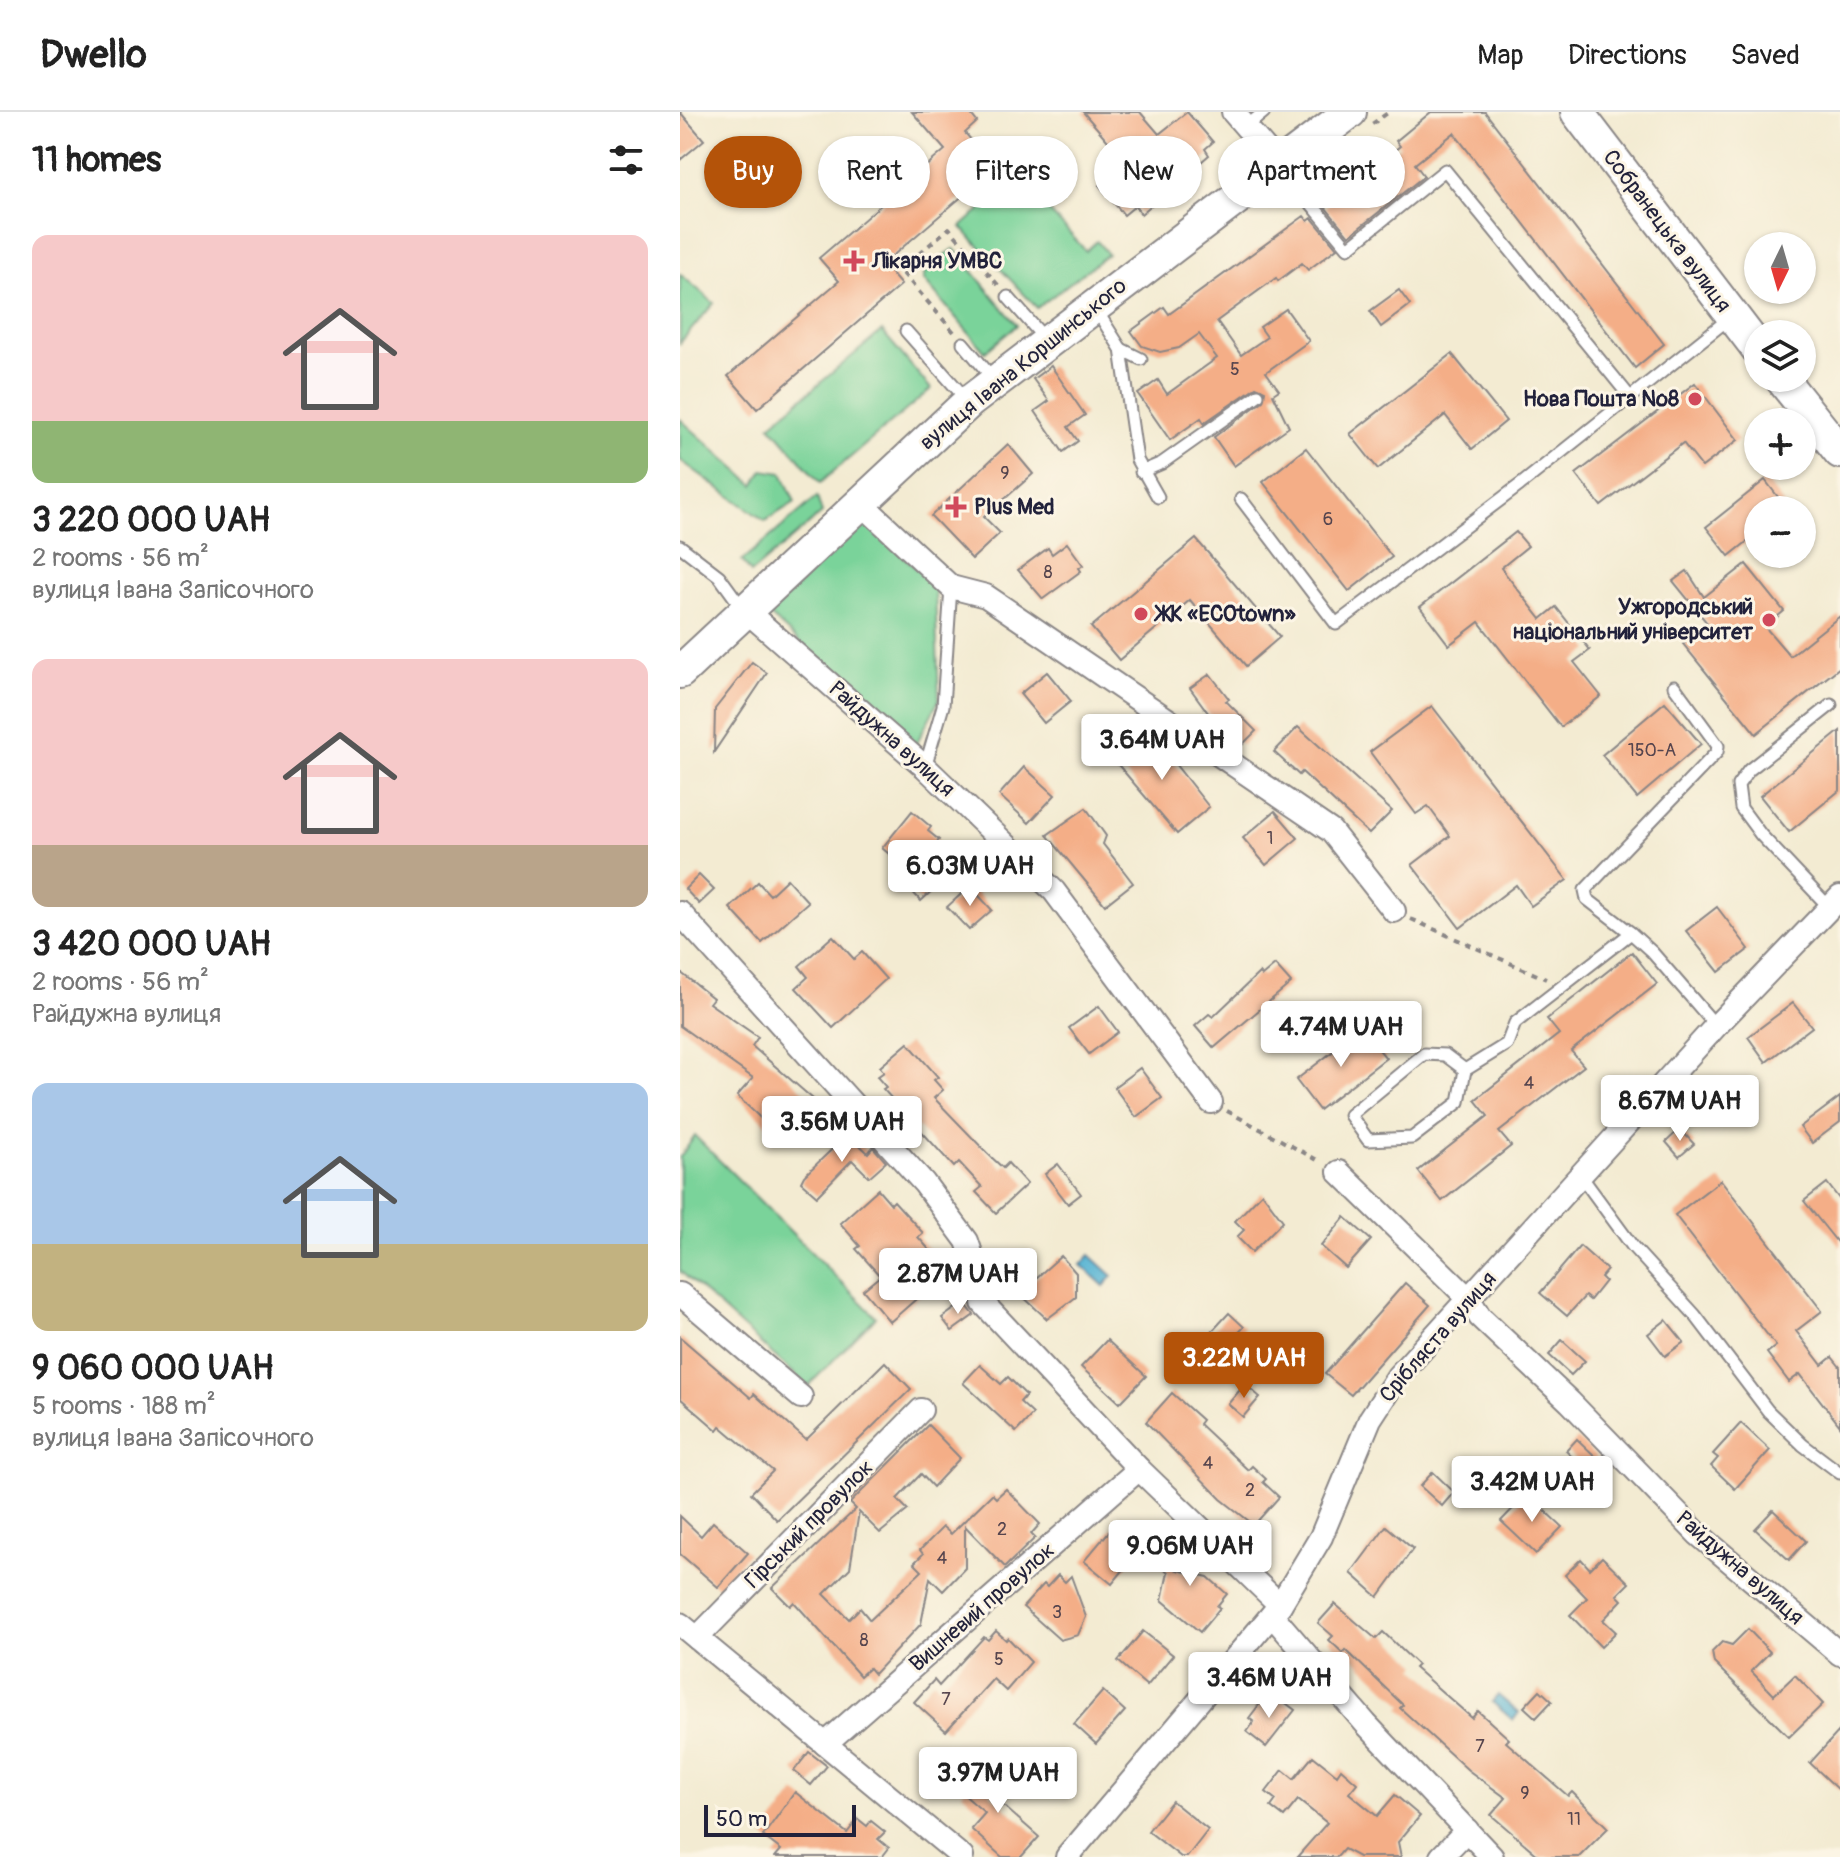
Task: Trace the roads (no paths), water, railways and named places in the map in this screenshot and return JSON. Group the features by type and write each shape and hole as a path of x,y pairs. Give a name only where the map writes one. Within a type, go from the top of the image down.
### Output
{"street":[{"name":"вулиця Івана Коршинського","path":"1318,136 1350,112"},
{"name":"Собранецька вулиця","path":"1577,112 1744,331"},
{"path":"1239,119 1254,136"},
{"name":"вулиця Івана Коршинського","path":"680,672 969,402 1222,208"},
{"path":"1792,392 1840,452"},
{"path":"861,503 951,587 986,596 1331,831 1394,911"},
{"name":"Райдужна вулиця","path":"744,609 925,767 1054,891 1211,1102"},
{"name":"Срібляста вулиця","path":"1067,1857 1276,1610 1321,1537 1380,1403 1398,1376 1716,1026 1835,902"},
{"path":"680,913 924,1183 967,1241 982,1293 1139,1469 1276,1610 1316,1669 1492,1857"},
{"name":"Райдужна вулиця","path":"1339,1172 1469,1299 1480,1317 1570,1402 1698,1534 1840,1654"},
{"path":"680,1294 801,1397"},
{"name":"Гірський провулок","path":"688,1631 921,1410"},
{"name":"Вишневий провулок","path":"825,1744 1139,1469"},
{"path":"688,1631 962,1857"},
{"path":"1441,1857 1467,1830"}],"lane":[{"path":"1239,119 1264,112"},
{"path":"1405,202 1445,170 1630,397"},
{"path":"1315,208 1348,248 1398,208"},
{"path":"1008,297 1046,341"},
{"path":"1093,305 1121,349 1141,472 1158,497"},
{"path":"1241,499 1336,624 1732,316"},
{"path":"906,331 969,402"},
{"path":"963,343 995,382"},
{"path":"1121,349 1141,359"},
{"path":"1141,472 1162,463 1258,395"},
{"path":"680,546 719,576 744,609"},
{"path":"925,767 943,706 951,587"},
{"path":"1674,686 1718,746 1717,752 1585,890 1587,899 1652,952 1716,1026"},
{"path":"1831,705 1749,770 1738,785 1741,808 1761,835 1835,902"},
{"path":"1465,1070 1445,1055 1424,1054 1350,1115 1368,1140 1412,1138 1459,1102 1465,1070 1507,1044 1515,1023 1559,985 1631,933"},
{"path":"1581,1176 1633,1247 1695,1315 1768,1411 1803,1445 1840,1473"}],"water":[{"path":"1090,1255 1113,1276 1104,1286 1081,1265"},
{"path":"1498,1695 1519,1713 1513,1720 1492,1702"}],"place":[{"name":"Лікарня УМВС","path":"854,261"},
{"name":"Нова Пошта №8","path":"1695,399"},
{"name":"Plus Med","path":"956,507"},
{"name":"ЖК «ECOtown»","path":"1141,614"},
{"name":"Ужгородський національний університет","path":"1769,620"}]}
